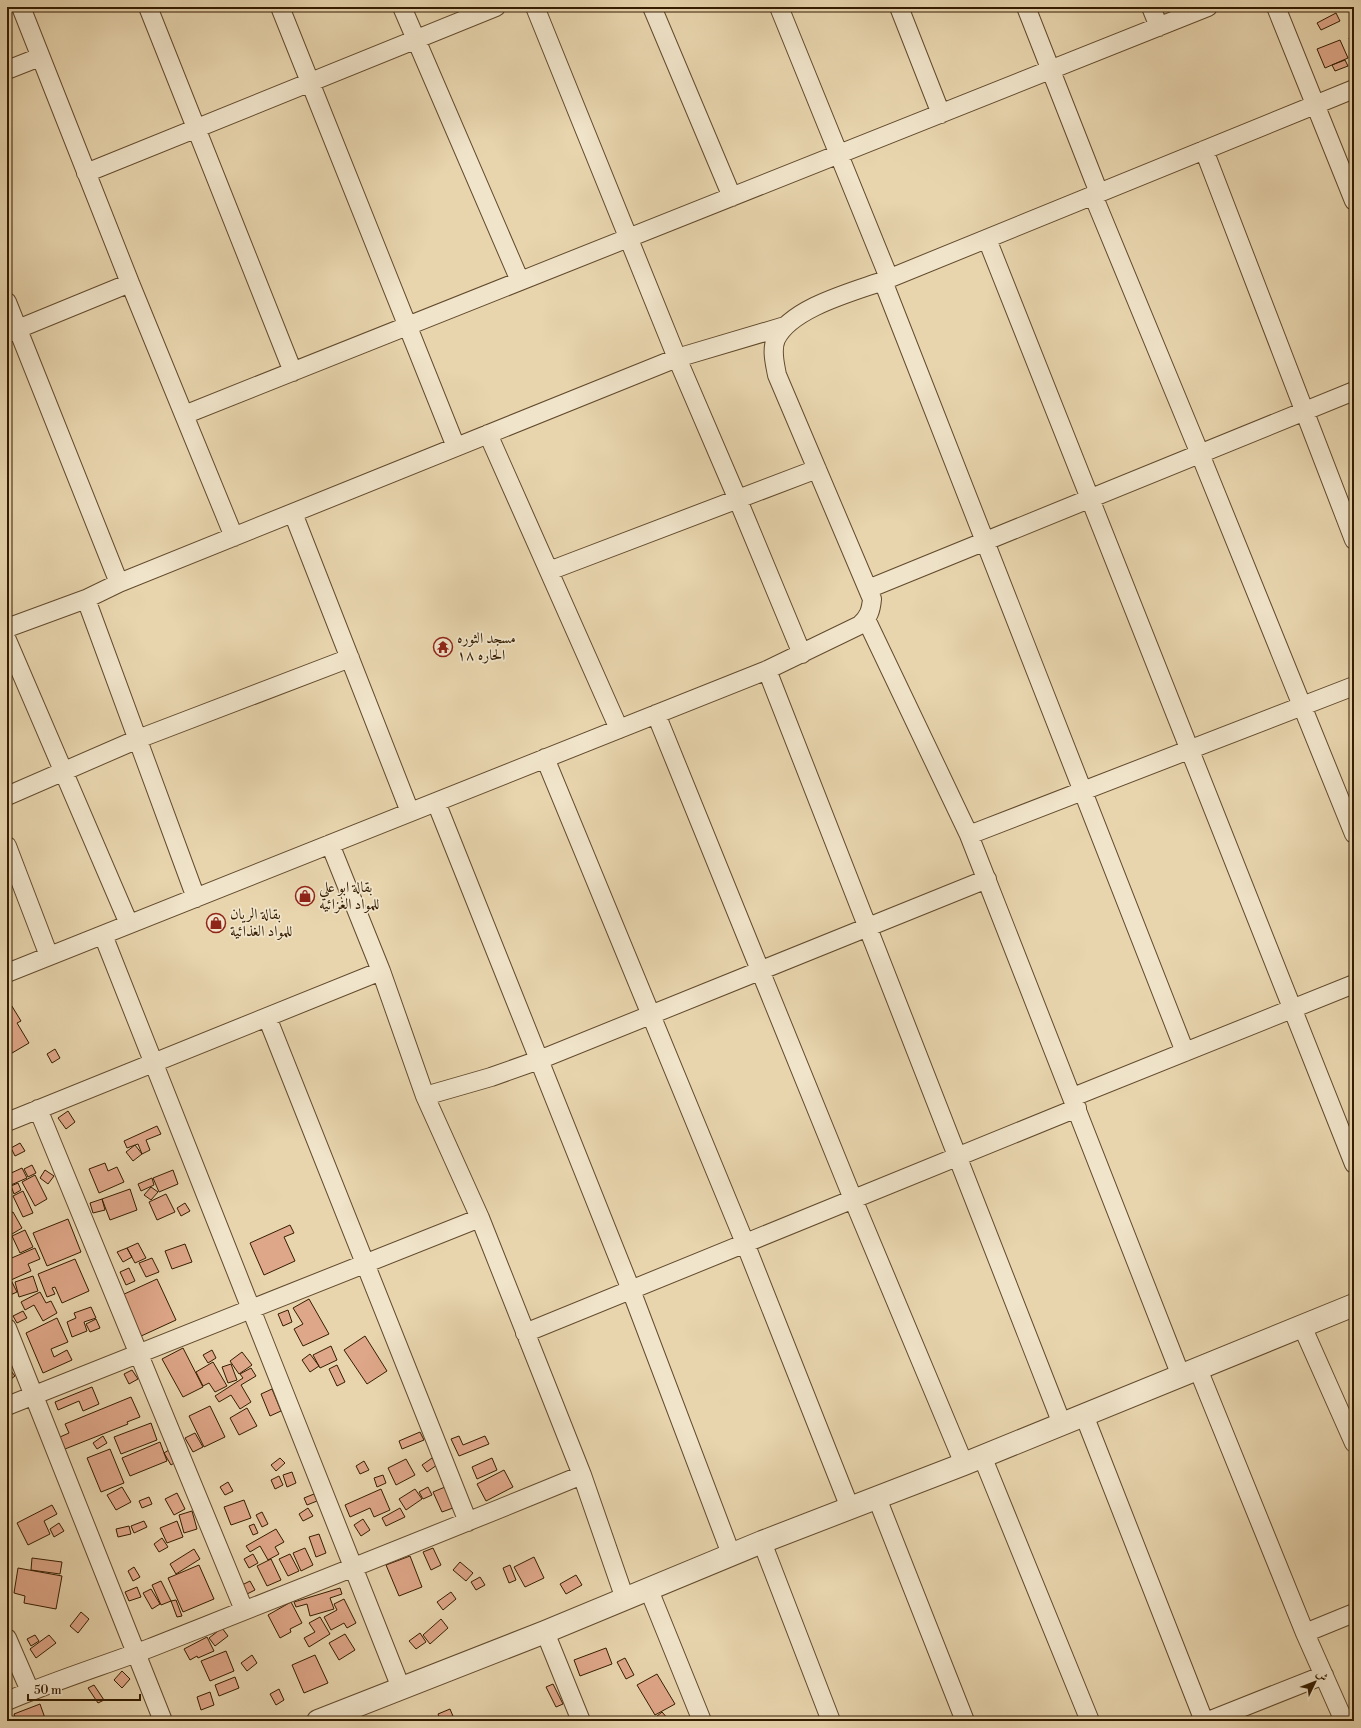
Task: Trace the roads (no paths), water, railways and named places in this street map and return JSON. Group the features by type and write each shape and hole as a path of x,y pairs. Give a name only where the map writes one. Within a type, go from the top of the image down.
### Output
{"street":[{"path":"21,7 130,283 234,537"},
{"path":"148,7 293,372"},
{"path":"280,7 456,447"},
{"path":"402,7 520,281"},
{"path":"86,173 496,7"},
{"path":"535,7 677,358 802,654"},
{"path":"652,7 732,197"},
{"path":"779,7 839,154 985,542 1185,1052"},
{"path":"899,7 941,114"},
{"path":"1026,7 1051,70 1096,194 1354,834"},
{"path":"1151,7 1159,27"},
{"path":"184,415 1208,7"},
{"path":"1276,7 1354,201"},
{"path":"7,70 40,57"},
{"path":"7,973 767,670 852,629 866,619 871,609 872,599 777,375 773,354 775,339 785,326 804,311 886,280 1354,89"},
{"path":"1204,150 1354,540"},
{"path":"987,239 1354,1164"},
{"path":"12,331 130,283"},
{"path":"7,302 12,331 119,583"},
{"path":"130,924 64,771 8,628 86,599 119,583 677,358 785,326"},
{"path":"868,589 1354,391"},
{"path":"488,434 619,729"},
{"path":"549,571 817,469"},
{"path":"293,513 410,812"},
{"path":"86,599 196,898"},
{"path":"866,619 969,836 1075,1102 1190,1372 1344,1721"},
{"path":"7,796 138,740 350,658"},
{"path":"767,670 1062,1424"},
{"path":"969,836 1354,686"},
{"path":"656,714 853,1199 973,1460 1090,1721"},
{"path":"545,758 745,1243 850,1508"},
{"path":"436,802 631,1290 731,1554"},
{"path":"330,844 381,971 425,1096 480,1218 582,1474 625,1599"},
{"path":"7,846 49,956"},
{"path":"425,1096 491,1077 539,1060 987,879"},
{"path":"103,935 401,1688"},
{"path":"7,1122 381,971"},
{"path":"525,1332 958,1156 1185,1052 1354,984"},
{"path":"267,1016 468,1522"},
{"path":"38,1109 244,1610"},
{"path":"7,1406 480,1218"},
{"path":"326,1719 401,1688 546,1632 649,1590 731,1554 973,1460 1354,1305"},
{"path":"1302,1326 1354,1443"},
{"path":"7,1328 163,1721"},
{"path":"1084,1415 1204,1721"},
{"path":"7,1701 30,1691 136,1653 468,1522 582,1474"},
{"path":"877,1498 966,1721"},
{"path":"762,1542 831,1721"},
{"path":"649,1590 702,1721"},
{"path":"1305,1633 1354,1613"},
{"path":"546,1632 581,1721"},
{"path":"7,1638 30,1691"},
{"path":"1208,1721 1324,1675"}],"place":[{"name":"مسجد الثوره الحاره ١٨","path":"443,647"},
{"name":"بقالة ابو علي للمواد الغزائيه","path":"305,896"},
{"name":"بقالة الريان للمواد الغذائية","path":"216,923"}]}
